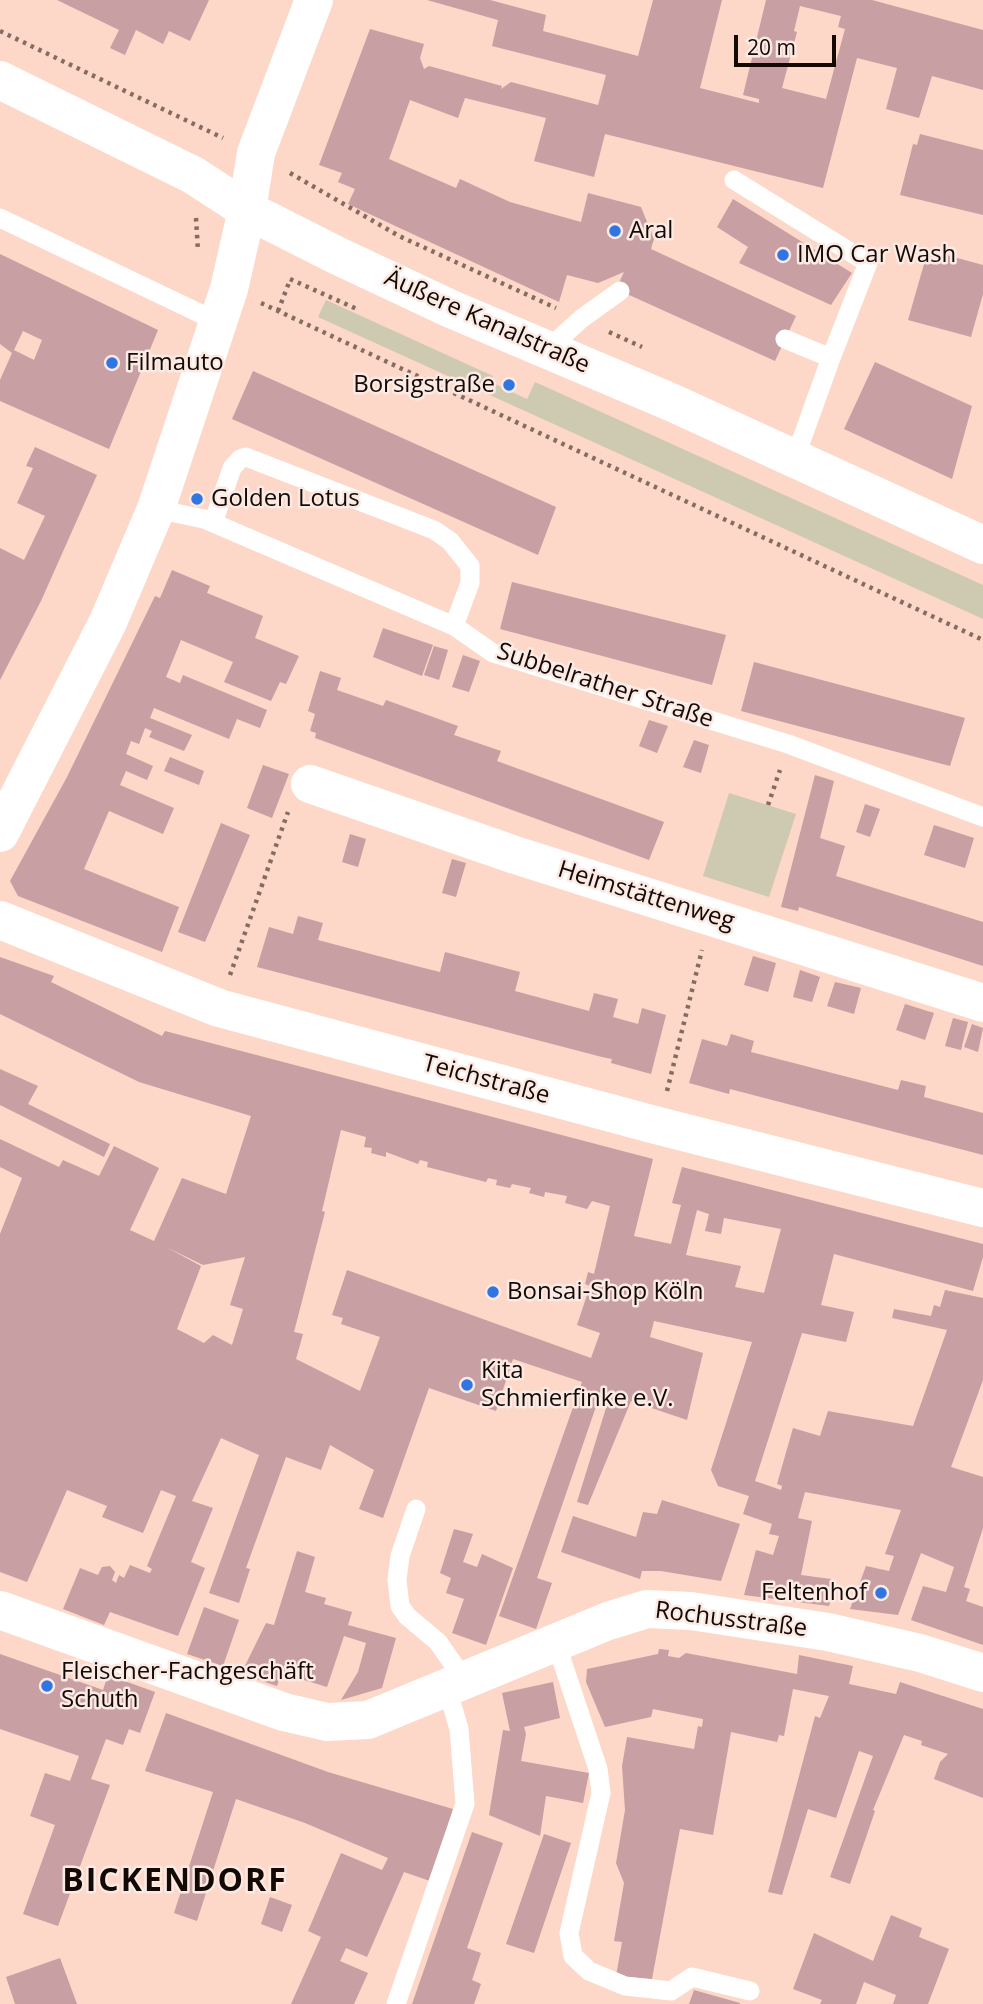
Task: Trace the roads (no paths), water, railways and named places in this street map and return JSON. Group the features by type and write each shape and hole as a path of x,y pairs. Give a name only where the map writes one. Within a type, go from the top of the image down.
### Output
{"street":[{"path":"0,833 108,622 156,509 224,306 247,210 256,153 314,0"},
{"name":"Äußere Kanalstraße","path":"0,80 193,175 247,210 451,309 795,457 983,545"},
{"name":"Heimstättenweg","path":"310,784 515,855 983,1003"},
{"name":"Teichstraße","path":"0,920 219,1008 659,1126 983,1208"},
{"name":"Rochusstraße","path":"0,1610 285,1712 327,1721 368,1720 608,1621 648,1609 691,1611 828,1632 920,1653 983,1673"}],"lane":[{"path":"734,180 868,263 795,457"},
{"path":"0,218 224,306"},
{"path":"547,350 581,319 620,291"},
{"path":"785,339 831,358"},
{"path":"213,523 232,468 240,459 246,457 434,530 459,549 470,566 470,583 454,626"},
{"name":"Subbelrather Straße","path":"156,509 213,523 454,626 492,653 788,744 983,817"},
{"path":"396,2004 465,1804 456,1685 438,1643 407,1616 400,1606 397,1580 400,1556 416,1509"},
{"path":"556,1643 598,1769 601,1793 569,1933 573,1956 589,1971 625,1986 671,1991 692,1977 750,1992"}],"place":[{"name":"Aral","path":"615,231"},
{"name":"IMO Car Wash","path":"783,255"},
{"name":"Filmauto","path":"112,363"},
{"name":"Borsigstraße","path":"509,385"},
{"name":"Golden Lotus","path":"197,499"},
{"name":"Bonsai-Shop Köln","path":"493,1292"},
{"name":"Kita Schmierfinke e.V.","path":"467,1385"},
{"name":"Feltenhof","path":"881,1593"},
{"name":"Fleischer-Fachgeschäft Schuth","path":"47,1686"}],"district":[{"name":"BICKENDORF","path":"175,1882"}]}
